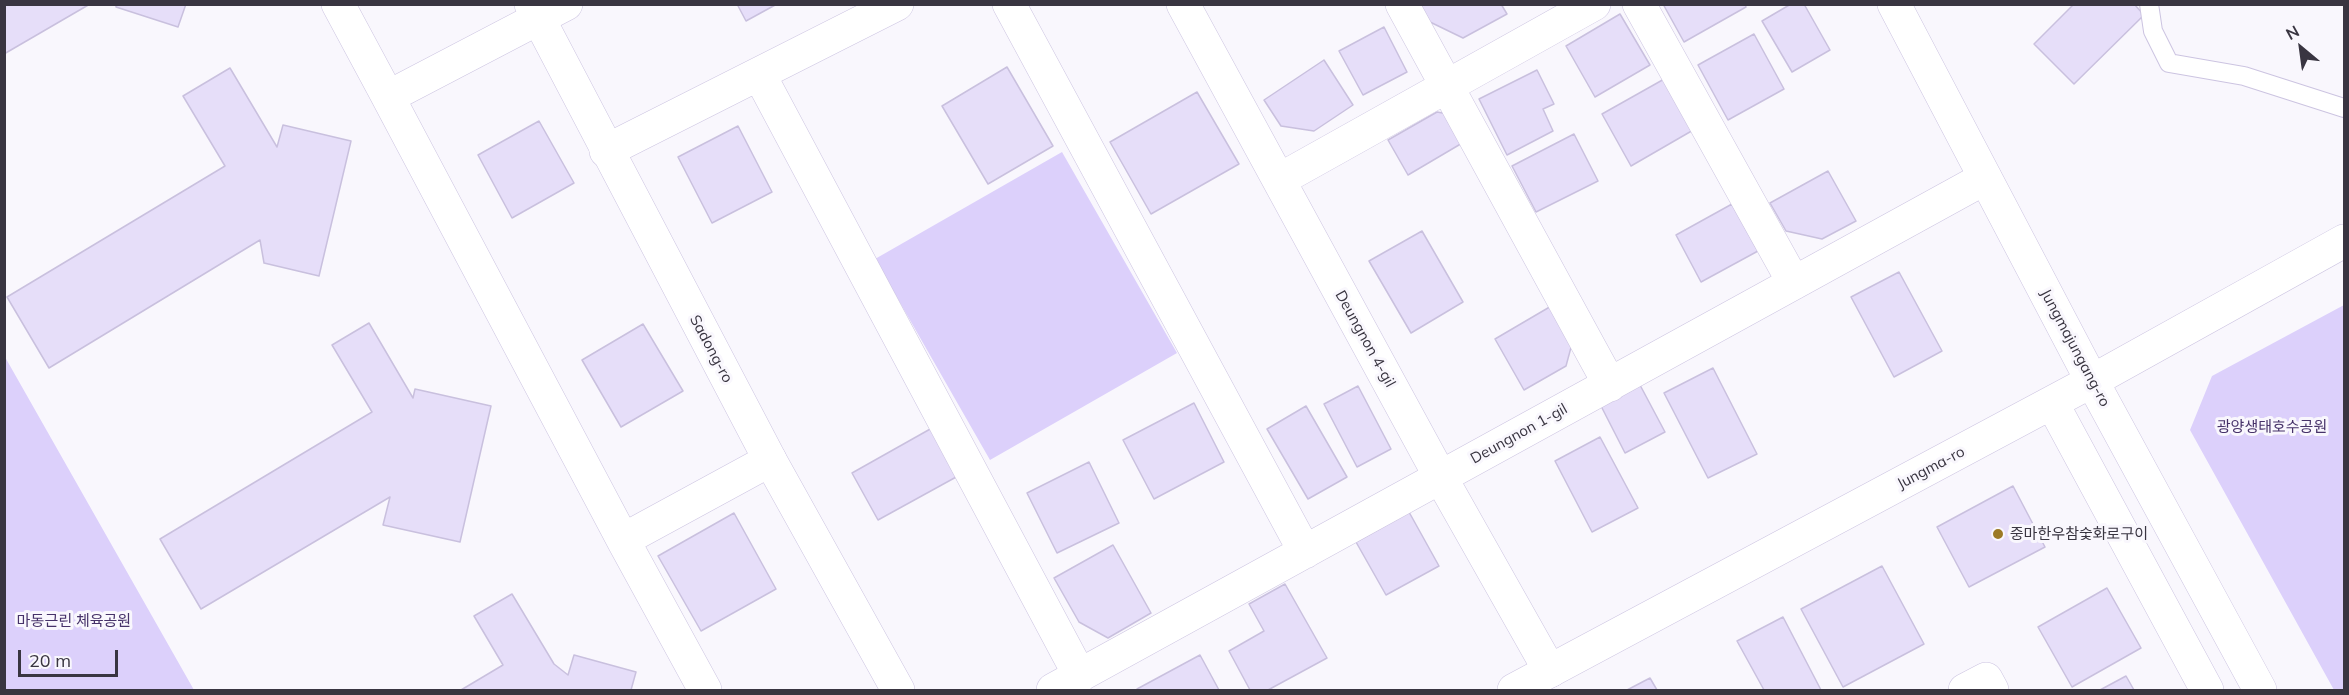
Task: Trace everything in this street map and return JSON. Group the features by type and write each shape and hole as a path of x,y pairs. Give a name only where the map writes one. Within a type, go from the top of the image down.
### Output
{"street":[{"path":"338,4 705,690"},
{"path":"606,151 897,4"},
{"path":"1009,4 1305,552"},
{"name":"Deungnon 4-gil","path":"1183,4 1441,478 1550,671"},
{"path":"1402,4 1610,385"},
{"path":"1279,180 1594,4"},
{"path":"1639,4 1794,283"},
{"name":"Jungmajungang-ro","path":"1894,4 2092,381 2260,690"},
{"path":"388,97 545,9"},
{"name":"Sadong-ro","path":"545,9 606,151 770,460 898,690"},
{"path":"759,74 1066,683"},
{"name":"Deungnon 1-gil","path":"1066,683 1985,178"},
{"name":"Jungma-ro","path":"1514,690 2052,403 2344,241"},
{"path":"2052,403 2207,690"},
{"path":"623,540 770,460"},
{"path":"1965,690 1986,679 1992,690"}],"lane":[{"path":"2149,4 2152,31 2169,63 2244,76 2344,108"}],"green space":[{"path":"1062,152 1177,353 990,460 875,259"},
{"name":"광양생태호수공원","path":"2344,305 2344,690 2334,690 2190,430 2212,376"},
{"name":"마동근린 체육공원","path":"5,357 194,690 5,690"}],"building":[{"path":"4,4 90,4 4,54"},
{"path":"116,4 186,4 178,27 116,7"},
{"path":"737,4 777,4 746,21"},
{"path":"1420,4 1501,4 1507,14 1463,38 1430,22"},
{"path":"1663,4 1745,4 1746,7 1684,42"},
{"path":"1791,4 1804,4 1830,50 1792,72 1762,21"},
{"path":"2074,4 2134,4 2144,15 2074,84 2034,44"},
{"path":"1620,14 1650,65 1595,97 1566,46"},
{"path":"1384,27 1407,72 1363,95 1339,51"},
{"path":"1754,34 1784,89 1728,120 1698,65"},
{"path":"1324,60 1353,105 1314,131 1281,126 1264,100"},
{"path":"1007,67 1053,146 988,184 942,106"},
{"path":"230,68 277,147 283,125 351,141 319,276 264,263 260,240 49,368 7,297 225,166 183,96"},
{"path":"1537,70 1554,104 1543,109 1553,131 1507,155 1479,99"},
{"path":"1666,78 1695,129 1631,166 1602,114"},
{"path":"1197,92 1239,164 1151,214 1110,142"},
{"path":"1437,112 1448,114 1464,142 1408,175 1388,140"},
{"path":"539,121 574,183 512,218 478,155"},
{"path":"738,126 772,192 712,223 678,157"},
{"path":"1574,134 1598,181 1536,212 1512,166"},
{"path":"1828,171 1856,221 1822,239 1786,231 1770,203"},
{"path":"1732,204 1758,251 1701,282 1676,235"},
{"path":"1422,231 1463,302 1411,333 1369,261"},
{"path":"1899,272 1942,351 1894,377 1851,297"},
{"path":"1553,305 1573,340 1566,366 1524,390 1495,339"},
{"path":"369,323 413,398 415,389 491,406 460,542 383,525 390,497 201,609 160,539 372,412 332,345"},
{"path":"643,324 683,391 621,427 582,360"},
{"path":"1713,368 1757,454 1708,478 1664,393"},
{"path":"1640,385 1665,432 1625,453 1601,406"},
{"path":"1358,386 1391,449 1357,467 1324,404"},
{"path":"1194,403 1224,462 1154,499 1123,440"},
{"path":"1306,406 1347,477 1308,499 1267,429"},
{"path":"932,428 958,476 878,520 852,473"},
{"path":"1600,437 1638,508 1592,532 1555,461"},
{"path":"1089,462 1119,523 1057,553 1027,493"},
{"path":"2013,486 2045,547 1969,587 1937,527"},
{"path":"1409,512 1439,566 1386,595 1356,542"},
{"path":"734,513 776,589 701,631 658,556"},
{"path":"1113,545 1151,613 1108,638 1079,622 1054,578"},
{"path":"1882,566 1924,644 1843,687 1801,609"},
{"path":"1285,584 1327,658 1268,690 1250,690 1229,651 1264,631 1249,604"},
{"path":"2107,588 2141,648 2072,687 2038,627"},
{"path":"512,594 554,664 568,675 574,655 636,672 631,690 461,690 503,665 474,616"},
{"path":"1783,617 1821,690 1764,690 1737,641"},
{"path":"1200,655 1219,690 1137,689"},
{"path":"2126,676 2134,690 2100,690"},
{"path":"1650,678 1657,690 1627,690"}],"place":[{"name":"중마한우참숯화로구이","path":"1998,534"}]}
